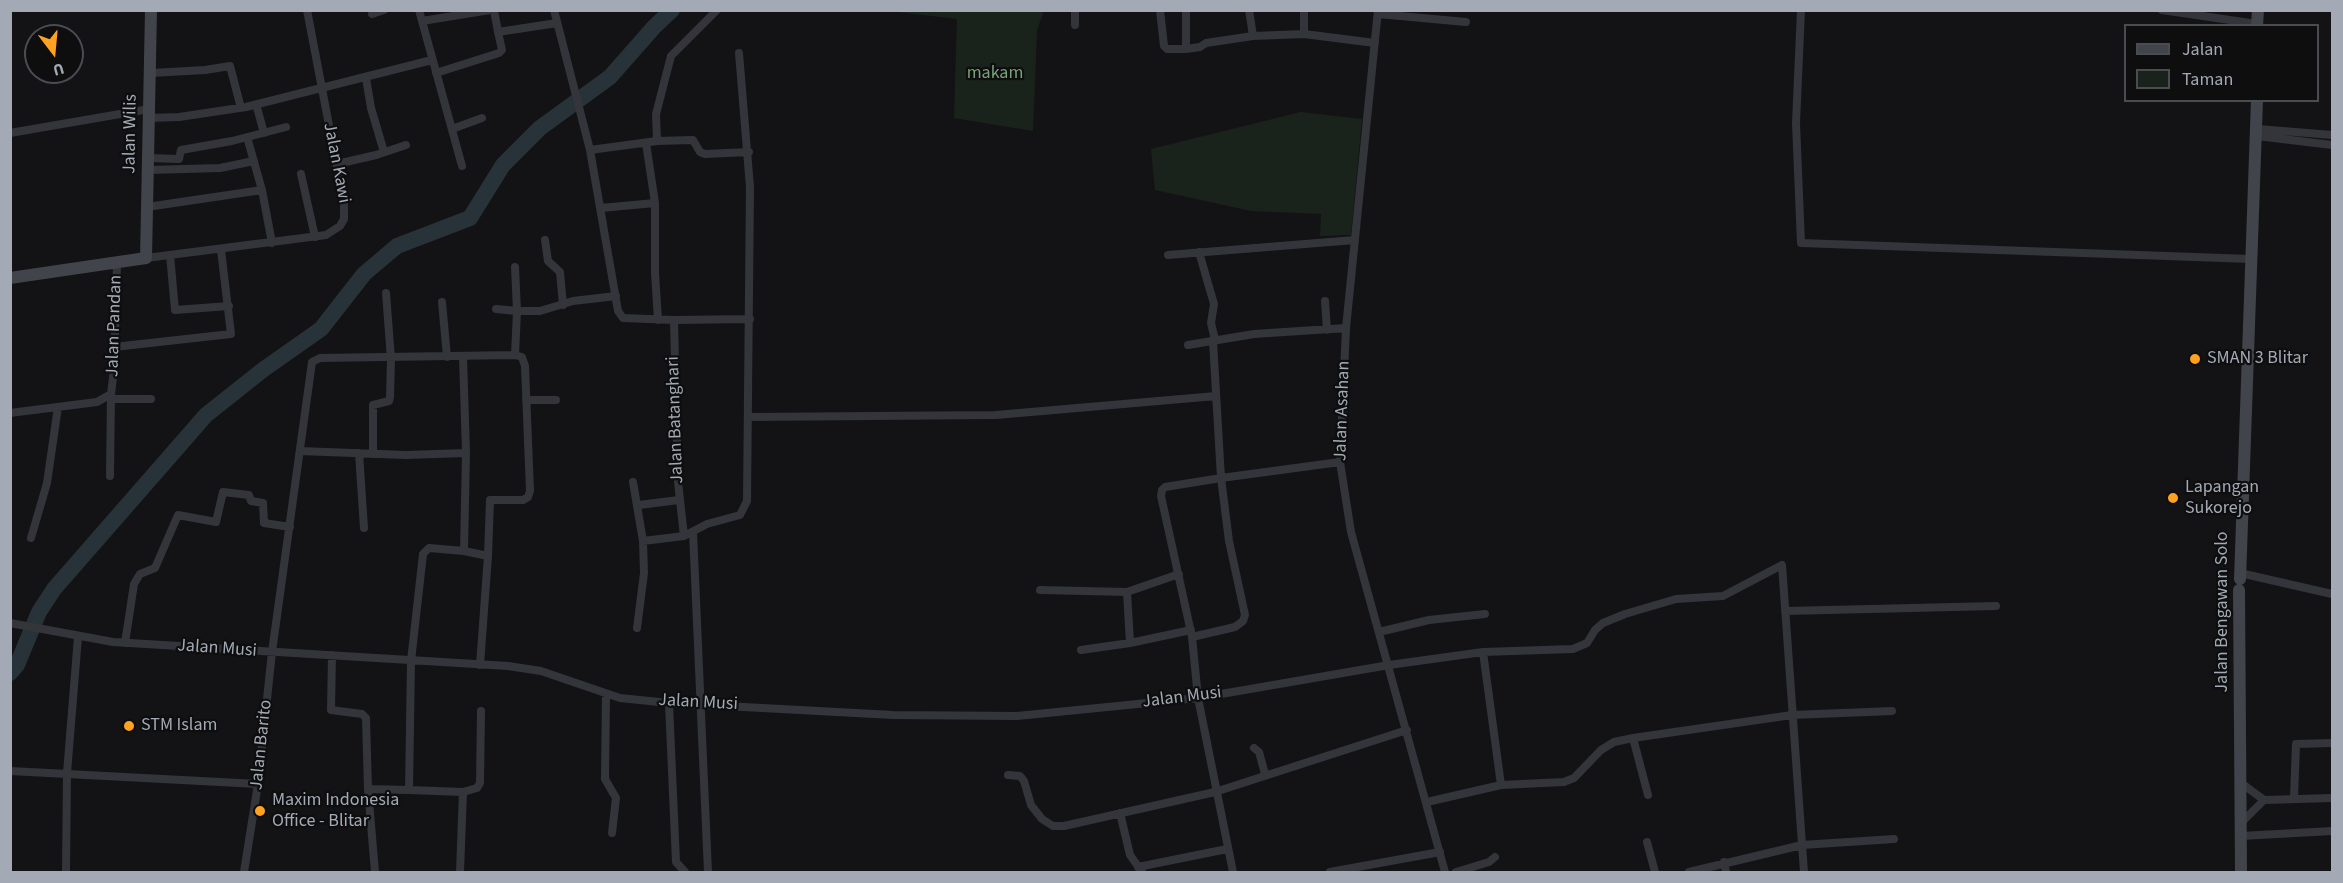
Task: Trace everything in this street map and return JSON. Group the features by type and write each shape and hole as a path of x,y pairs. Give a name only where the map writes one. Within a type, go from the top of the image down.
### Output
{"main road":[{"name":"Jalan Wilis","path":"146,258 151,10"},
{"name":"Jalan Bengawan Solo","path":"2241,873 2240,581 2258,102"},
{"path":"10,278 146,258"}],"street":[{"name":"Jalan Kawi","path":"146,258 315,237 333,232 344,219 344,204 337,164 307,10"},
{"path":"372,14 384,10"},
{"path":"419,10 462,166"},
{"path":"422,21 492,10 498,32 502,50 499,53 436,73"},
{"path":"554,10 590,150 618,311 623,318 750,319"},
{"path":"657,141 656,114 671,56 717,10"},
{"path":"1075,10 1075,25"},
{"path":"1160,10 1164,46 1167,50 1200,47 1206,43 1253,36 1304,34 1375,43"},
{"path":"1186,10 1186,49"},
{"path":"1249,10 1253,36"},
{"path":"1304,10 1304,34"},
{"path":"1801,10 1796,123 1801,243 2251,259"},
{"path":"2162,10 2251,24"},
{"path":"1378,12 1466,22"},
{"name":"Jalan Asahan","path":"1378,12 1346,328 1340,462 1351,532 1445,873"},
{"path":"498,32 557,23"},
{"path":"643,541 684,536 707,524 740,515 745,510 747,501 750,319 748,152 739,53"},
{"path":"10,133 149,113 179,117 241,108 321,90 432,60"},
{"path":"151,73 230,66 241,108"},
{"path":"366,78 371,108 384,152"},
{"path":"256,105 264,133"},
{"path":"452,129 482,118"},
{"path":"148,164 179,159 181,150 286,127"},
{"path":"2257,133 2332,135"},
{"path":"2257,133 2332,144"},
{"path":"247,137 262,190 272,243"},
{"path":"590,150 657,141 693,140 700,152 748,152"},
{"path":"646,143 655,203 658,320"},
{"path":"337,164 406,145"},
{"path":"148,164 220,168 254,161"},
{"path":"301,174 315,237"},
{"path":"147,207 262,190"},
{"path":"601,208 655,203"},
{"path":"545,240 548,261 560,272 563,305"},
{"path":"1168,255 1355,240"},
{"path":"114,347 231,334 221,250"},
{"path":"1082,650 1235,627 1244,621 1245,615 1229,541 1221,478 1214,341 1211,323 1214,304 1199,252"},
{"path":"170,255 175,310 229,306"},
{"name":"Jalan Pandan","path":"10,413 97,402 111,396 117,263"},
{"path":"515,267 517,310 515,355"},
{"path":"373,454 373,405 389,401 390,397 391,358 386,293"},
{"path":"496,309 540,311 573,301 616,296"},
{"path":"1326,301 1327,330"},
{"path":"442,302 447,357"},
{"name":"Jalan Batanghari","path":"674,320 679,500 684,536"},
{"path":"1188,345 1254,334 1346,328"},
{"path":"391,358 515,355 522,357 525,366 530,491 528,497 523,500 490,500 480,665"},
{"path":"463,357 466,453 464,550"},
{"name":"Jalan Barito","path":"244,873 258,784 272,652 308,382 314,360 391,358"},
{"path":"110,476 111,396 151,399"},
{"path":"748,417 996,415 1216,396"},
{"path":"526,400 556,400"},
{"path":"32,538 47,483 58,407"},
{"path":"300,451 373,454 466,453"},
{"path":"359,453 364,528"},
{"path":"1233,873 1198,698 1192,634 1161,496 1162,490 1165,487 1221,478 1340,462"},
{"path":"633,482 639,505 644,573 637,628"},
{"path":"125,643 134,584 140,574 155,568 178,515 216,522 223,492 249,495 251,501 263,503 264,523 290,527"},
{"path":"639,505 679,500"},
{"path":"693,532 708,873"},
{"path":"409,790 411,661 425,549 464,550 488,556"},
{"name":"Jalan Musi","path":"10,623 78,637 125,643 332,654 541,671 606,694 669,703 905,715 1017,716 1198,698 1389,665 1483,652 1584,645 1595,630 1625,614 1676,599 1723,596 1782,565 1785,610"},
{"path":"1040,590 1127,592 1179,574"},
{"path":"2240,581 2332,594"},
{"path":"1127,592 1130,643"},
{"path":"1804,873 1785,610 1996,606"},
{"path":"1379,632 1429,620 1485,614"},
{"path":"66,873 66,774 78,637"},
{"path":"1483,652 1500,777"},
{"path":"332,654 331,710 362,714 366,718 368,789 375,873"},
{"path":"606,694 605,779 616,798 612,833"},
{"path":"669,703 676,862 685,873"},
{"path":"368,789 474,791 480,783 481,711"},
{"path":"1427,802 1500,777 1564,782 1575,778 1601,750 1614,741 1792,715 1892,711"},
{"path":"1008,775 1020,776 1024,781 1034,809 1053,826 1064,826 1215,792 1407,730"},
{"path":"1633,738 1648,795"},
{"path":"2294,798 2296,744 2332,743"},
{"path":"1254,748 1259,753 1265,774"},
{"path":"10,771 258,784"},
{"path":"2241,783 2264,800 2332,798"},
{"path":"460,873 463,792"},
{"path":"2241,830 2264,800"},
{"path":"1120,813 1127,844 1140,870 1227,849"},
{"path":"2241,830 2332,831"},
{"path":"1692,872 1724,862 1802,845 1894,839"},
{"path":"1647,842 1655,873"},
{"path":"1330,873 1373,869 1440,852"},
{"path":"1456,873 1489,862 1495,857"},
{"path":"1724,862 1726,873"}],"green space":[{"name":"makam","path":"890,11 1044,11 1037,30 1033,131 954,118 957,19"},
{"path":"1301,112 1362,119 1351,235 1320,236 1321,214 1251,211 1155,190 1151,149"}],"waterway":[{"path":"10,673 17,665 39,612 54,589 206,415 264,369 321,329 364,274 397,246 470,218 503,165 540,128 610,77 672,10"}],"place":[{"name":"SMAN 3 Blitar","path":"2195,359"},
{"name":"Lapangan Sukorejo","path":"2173,498"},
{"name":"STM Islam","path":"129,726"},
{"name":"Maxim Indonesia Office - Blitar","path":"260,811"}]}
